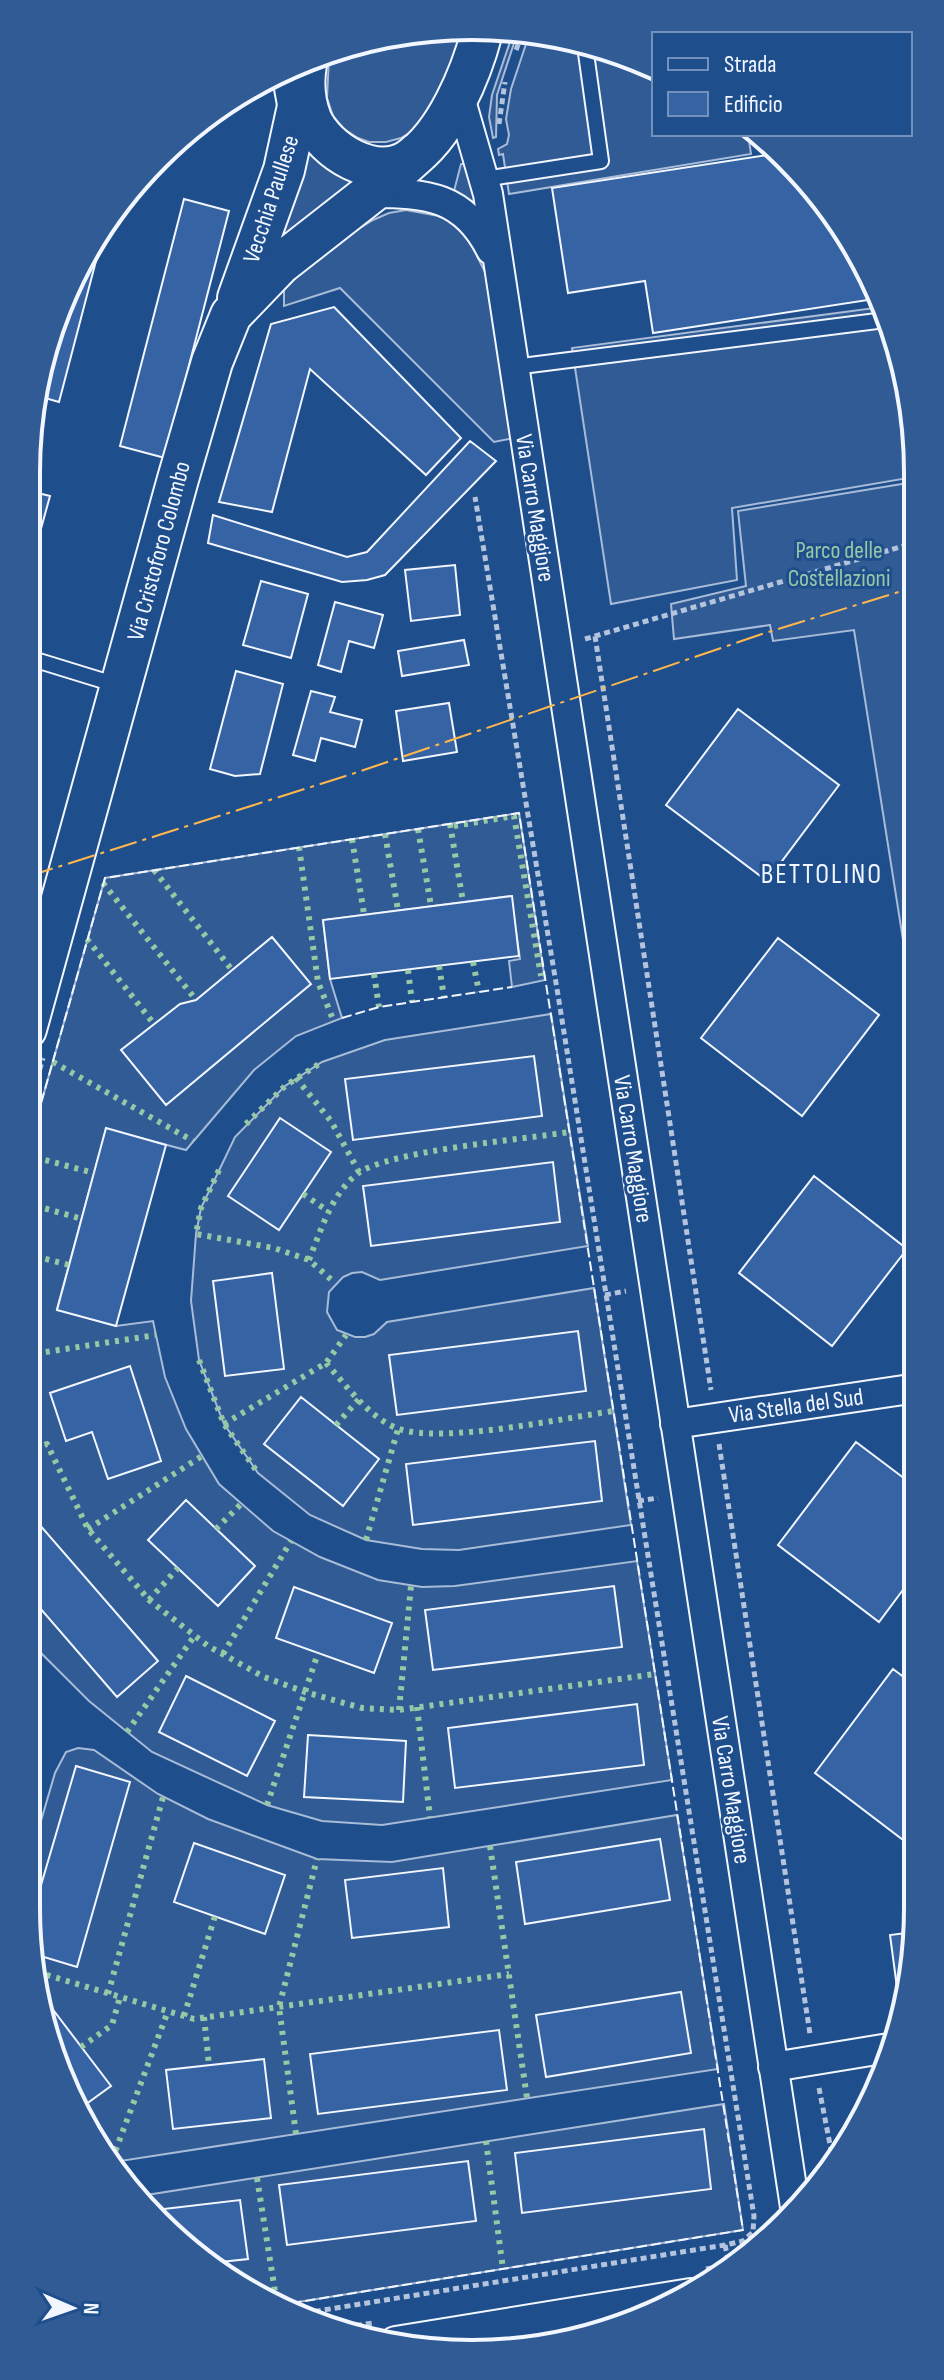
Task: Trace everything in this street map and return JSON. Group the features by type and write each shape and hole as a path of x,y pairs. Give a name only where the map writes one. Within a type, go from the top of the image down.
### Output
{"main road":[{"name":"Via Cristoforo Colombo","path":"40,1020 122,686 205,385 231,315 280,264 395,177 429,140 459,94 479,40"},
{"path":"299,77 318,130 348,158 395,177"},
{"name":"Vecchia Paullese","path":"231,315 275,197 290,145 296,78"}],"street":[{"name":"Via Carro Maggiore","path":"459,94 484,179 498,263 793,2197"},
{"path":"395,177 473,221 498,263"},
{"name":"Via Stella del Sud","path":"675,1424 904,1390"},
{"path":"773,2067 880,2049"},
{"path":"469,2340 638,2306"}],"lane":[{"path":"484,179 601,161 586,56"},
{"path":"514,367 876,321"},
{"path":"40,661 122,686"}],"path":[{"path":"511,64 519,43"},
{"path":"471,141 498,133 508,72"},
{"path":"317,2311 725,2245 743,2241 753,2232 754,2216 475,497"},
{"path":"556,647 904,546"},
{"path":"725,2245 727,2256"}],"shaded area":[{"path":"463,40 436,103 411,132 401,138 369,142 358,138 344,129 333,116 327,98 329,65 388,48"},
{"path":"510,42 514,43 497,95 496,137 493,138 489,117 492,95"},
{"path":"526,44 584,55 652,80 652,136 744,136 749,140 751,154 509,194 503,154 499,155 498,149 507,144 509,135 506,119 511,89"},
{"path":"310,148 358,179 281,248 275,240"},
{"path":"461,164 465,164 471,175 479,210 454,191"},
{"path":"406,210 453,222 470,242 489,280 524,436 494,442 340,288 284,306 284,289 330,246 373,220"},
{"path":"872,308 896,388 904,479 732,508 737,580 611,604 572,348"},
{"name":"Parco delle Costellazioni","path":"904,484 904,946 854,630 773,641 770,625 674,639 671,604 746,586 738,511"},
{"path":"519,813 545,980 512,987 509,961 520,959 511,896 323,920 330,979 342,1018 296,1036 254,1070 186,1150 106,1129 57,1309 116,1326 153,1321 165,1377 186,1429 219,1484 273,1531 320,1557 378,1580 422,1587 455,1586 637,1561 672,1780 382,1825 322,1821 267,1805 152,1752 89,1701 40,1652 40,1107 105,878"},
{"path":"551,1014 588,1246 380,1280 362,1272 352,1273 343,1277 329,1292 327,1312 337,1330 355,1337 365,1337 374,1334 387,1322 594,1288 631,1525 459,1550 422,1549 366,1540 310,1515 258,1473 224,1424 199,1360 191,1301 201,1208 235,1137 285,1086 322,1062 385,1040"},
{"path":"78,1748 94,1750 158,1794 208,1819 317,1859 392,1862 677,1815 718,2069 122,2161 98,2124 73,2073 55,2020 44,1964 40,1824 55,1773 66,1752"},
{"path":"724,2104 743,2230 297,2302 256,2282 209,2251 149,2195"}],"building":[{"path":"765,155 815,209 846,256 868,300 653,333 645,281 568,293 552,188"},
{"path":"184,199 229,211 165,458 120,446"},
{"path":"97,259 59,402 47,398 55,360 73,307"},
{"path":"334,307 461,438 426,475 310,369 272,512 219,502 271,324"},
{"path":"470,441 496,461 385,575 342,582 208,543 213,515 347,557 367,552"},
{"path":"40,494 50,496 40,532"},
{"path":"455,565 460,615 411,621 405,570"},
{"path":"261,581 308,594 291,658 243,645"},
{"path":"335,602 383,615 374,648 349,641 341,672 318,665"},
{"path":"464,640 469,665 402,676 398,651"},
{"path":"236,671 283,684 260,774 235,776 210,769"},
{"path":"311,691 335,697 330,712 362,720 355,747 321,738 315,761 293,755"},
{"path":"449,703 457,752 403,761 396,711"},
{"path":"738,709 839,785 767,881 666,805"},
{"path":"512,896 519,956 330,979 323,920"},
{"path":"272,937 311,984 166,1105 121,1050 180,1004 196,1000"},
{"path":"778,938 879,1015 802,1116 701,1038"},
{"path":"534,1056 542,1116 353,1140 345,1079"},
{"path":"280,1118 331,1152 279,1230 228,1196"},
{"path":"106,1128 166,1145 116,1326 57,1310"},
{"path":"553,1162 560,1222 371,1246 363,1186"},
{"path":"814,1176 904,1247 904,1253 832,1346 739,1273"},
{"path":"272,1273 284,1369 225,1376 213,1281"},
{"path":"578,1331 586,1391 397,1415 389,1355"},
{"path":"130,1366 161,1461 108,1479 92,1432 66,1441 50,1393"},
{"path":"301,1397 379,1459 343,1506 264,1444"},
{"path":"595,1441 602,1501 413,1525 406,1464"},
{"path":"856,1442 904,1478 904,1588 879,1622 778,1545"},
{"path":"186,1500 255,1566 218,1606 148,1540"},
{"path":"40,1525 158,1661 117,1697 40,1608"},
{"path":"614,1586 622,1647 433,1670 425,1610"},
{"path":"294,1587 392,1623 374,1673 276,1638"},
{"path":"893,1669 904,1677 904,1841 815,1773"},
{"path":"186,1676 275,1721 247,1776 159,1732"},
{"path":"637,1704 644,1765 455,1788 448,1728"},
{"path":"308,1735 406,1741 403,1802 304,1797"},
{"path":"76,1766 130,1782 77,1967 43,1957 40,1889"},
{"path":"660,1839 670,1900 525,1924 516,1862"},
{"path":"194,1843 285,1875 265,1934 174,1902"},
{"path":"443,1868 449,1927 352,1938 345,1880"},
{"path":"903,1933 897,1986 890,1935"},
{"path":"681,1992 691,2053 546,2077 536,2015"},
{"path":"52,2008 111,2086 87,2103 63,2047"},
{"path":"499,2030 507,2090 318,2114 310,2054"},
{"path":"264,2059 271,2118 173,2129 166,2070"},
{"path":"704,2129 711,2189 522,2213 515,2153"},
{"path":"468,2161 476,2221 287,2245 279,2185"},
{"path":"240,2200 248,2259 224,2262 187,2233 163,2209"}],"hedge":[{"path":"454,826 514,816 541,976"},
{"path":"450,824 463,902"},
{"path":"418,829 431,906"},
{"path":"385,834 398,910"},
{"path":"352,839 364,914"},
{"path":"299,847 318,982 334,1022"},
{"path":"154,870 232,970"},
{"path":"103,883 196,1000"},
{"path":"87,939 154,1024"},
{"path":"473,962 479,992"},
{"path":"439,966 444,997"},
{"path":"408,970 412,1002"},
{"path":"374,974 379,1007"},
{"path":"53,1062 193,1141"},
{"path":"246,1124 285,1086 322,1062"},
{"path":"296,1078 331,1121 359,1172"},
{"path":"309,1260 340,1192 357,1174 373,1166 425,1152 569,1132"},
{"path":"40,1159 94,1173"},
{"path":"219,1170 201,1208 196,1234 274,1248 309,1260 335,1283"},
{"path":"303,1194 328,1211"},
{"path":"40,1207 82,1219"},
{"path":"40,1258 69,1265"},
{"path":"40,1353 156,1335"},
{"path":"224,1424 326,1363 346,1335"},
{"path":"199,1360 224,1424 258,1473"},
{"path":"326,1363 378,1418 399,1429 419,1433 473,1432 614,1411"},
{"path":"336,1425 360,1398"},
{"path":"366,1540 398,1429"},
{"path":"40,1447 47,1444 88,1529 149,1600 208,1646 264,1677 362,1708 399,1710 655,1674"},
{"path":"88,1529 202,1456"},
{"path":"216,1529 241,1504"},
{"path":"223,1654 291,1541"},
{"path":"149,1600 178,1568"},
{"path":"399,1710 411,1586"},
{"path":"127,1732 195,1635"},
{"path":"267,1805 318,1653"},
{"path":"417,1707 430,1817"},
{"path":"108,1994 163,1797"},
{"path":"490,1846 527,2098"},
{"path":"296,2134 279,2007 317,1859"},
{"path":"184,2016 215,1916"},
{"path":"46,1975 194,2019 509,1974"},
{"path":"81,2047 112,2025 120,1997"},
{"path":"115,2151 168,2011"},
{"path":"204,2017 209,2065"},
{"path":"486,2141 503,2269"},
{"path":"257,2178 275,2292"}],"fence":[{"path":"40,1107 105,878 519,813 743,2230 297,2302"},
{"path":"342,1018 379,1007 512,987"}],"power":[{"path":"40,873 352,774 762,634 904,590"}],"district":[{"name":"BETTOLINO","path":"822,874"}]}
